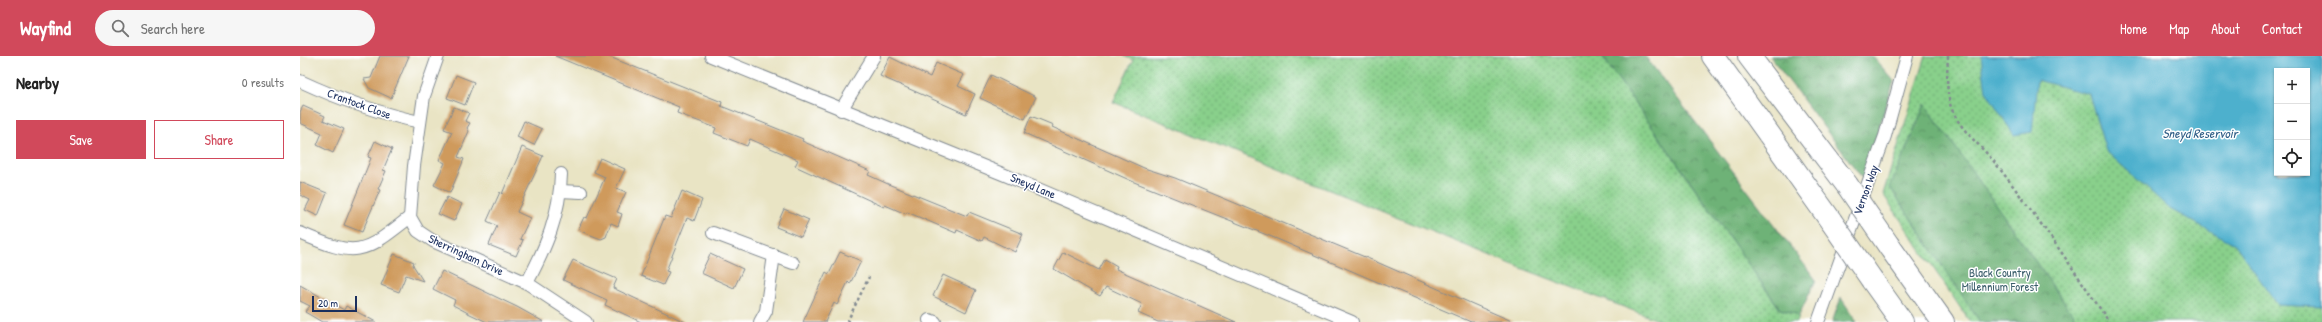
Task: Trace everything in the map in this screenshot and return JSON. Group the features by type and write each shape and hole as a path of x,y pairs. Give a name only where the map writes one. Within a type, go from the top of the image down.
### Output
{"highway":[{"path":"1713,56 1902,322"},
{"path":"1749,56 1847,186 1943,322"}],"street":[{"path":"300,233 329,246 348,250 360,249 385,236 410,217 424,96 438,56"},
{"name":"Sneyd Lane","path":"711,56 841,110 1005,175 1352,322"},
{"path":"841,110 874,56"},
{"name":"Vernon Way","path":"1818,322 1885,136 1907,56"},
{"name":"Crantock Close","path":"300,81 344,101 384,115 420,122"},
{"path":"527,283 546,248 554,226 560,192 561,174"},
{"path":"560,192 581,192"},
{"name":"Sherringham Drive","path":"410,217 418,231 433,241 527,283 586,322"},
{"path":"713,233 793,263"},
{"path":"760,322 766,311 774,255"}],"path":[{"path":"1948,56 1947,74 1951,106 1960,124 2000,169 2069,262 2109,322"},
{"path":"847,322 869,277"}],"green space":[{"path":"1124,56 1602,56 1780,309 1799,315 1797,322 1663,322 1516,266 1113,102 1133,60"},
{"path":"1602,56 1645,56 1816,280 1799,315 1780,309"},
{"path":"1770,56 1872,56 1894,81 1863,179"},
{"path":"1926,56 2322,56 2322,322 1970,322 1883,194"},
{"name":"Black Country Millennium Forest","path":"1925,104 2078,322 1980,322 1890,187"},
{"path":"1841,298 1857,322 1832,322"}],"water":[{"name":"Sneyd Reservoir","path":"1981,56 2322,56 2322,307 2278,305 2235,244 2170,209 2106,151 2089,94 2037,80 2032,132 2014,135 1986,91"}],"building":[{"path":"380,56 409,56 391,98 369,88 364,79 371,78"},
{"path":"555,56 607,56 722,102 721,106 803,139 802,141 870,171 868,175 888,184 967,216 969,212 1023,234 1015,252 984,237 982,241 957,230 956,233 907,212 906,214 885,205 884,207 795,166 798,160 750,139 747,146 714,133 716,128 677,113 679,107"},
{"path":"890,57 930,77 936,63 964,75 958,86 975,94 966,114 880,76"},
{"path":"456,75 474,82 465,105 447,98"},
{"path":"991,75 1036,97 1025,119 980,98"},
{"path":"303,106 325,116 323,120 344,129 333,153 317,145 322,133 300,123 300,112"},
{"path":"454,107 469,113 465,121 470,123 467,128 469,131 458,157 464,159 450,193 434,185 445,163 439,160 452,132 444,129"},
{"path":"1031,116 1053,125 1052,127 1144,168 1175,178 1372,260 1514,322 1471,322 1277,239 1134,182 1024,133"},
{"path":"524,121 542,129 534,145 517,137"},
{"path":"375,141 392,149 383,170 386,171 378,189 380,190 362,232 344,225 371,158 368,157"},
{"path":"522,147 543,156 517,212 530,218 520,239 523,240 516,256 489,245 497,226 487,221 500,192 502,194"},
{"path":"600,158 625,169 616,188 626,192 617,212 622,214 618,226 611,223 606,237 601,239 578,230 584,217 587,218 605,177 594,172"},
{"path":"300,182 327,193 318,216 305,210 310,200 300,195"},
{"path":"682,191 702,200 694,221 687,218 666,271 669,272 663,285 641,276 665,216 671,218"},
{"path":"447,197 462,204 454,221 438,214"},
{"path":"784,209 809,220 801,237 776,227"},
{"path":"840,252 861,261 850,284 848,282 837,305 834,303 825,322 803,322 826,272 829,274"},
{"path":"1063,252 1099,270 1105,259 1117,266 1116,269 1236,322 1158,322 1138,313 1142,304 1106,287 1100,296 1054,269"},
{"path":"394,254 414,262 413,265 423,281 406,275 399,292 381,285"},
{"path":"710,254 743,269 734,288 701,273"},
{"path":"573,260 617,279 613,288 685,322 641,322 605,305 607,300 563,280"},
{"path":"442,271 517,307 544,322 487,322 468,313 453,305 455,300 433,289"},
{"path":"943,275 976,290 966,312 933,296"},
{"path":"300,285 344,310 346,306 376,322 322,322 305,312 310,306 300,301"}]}
